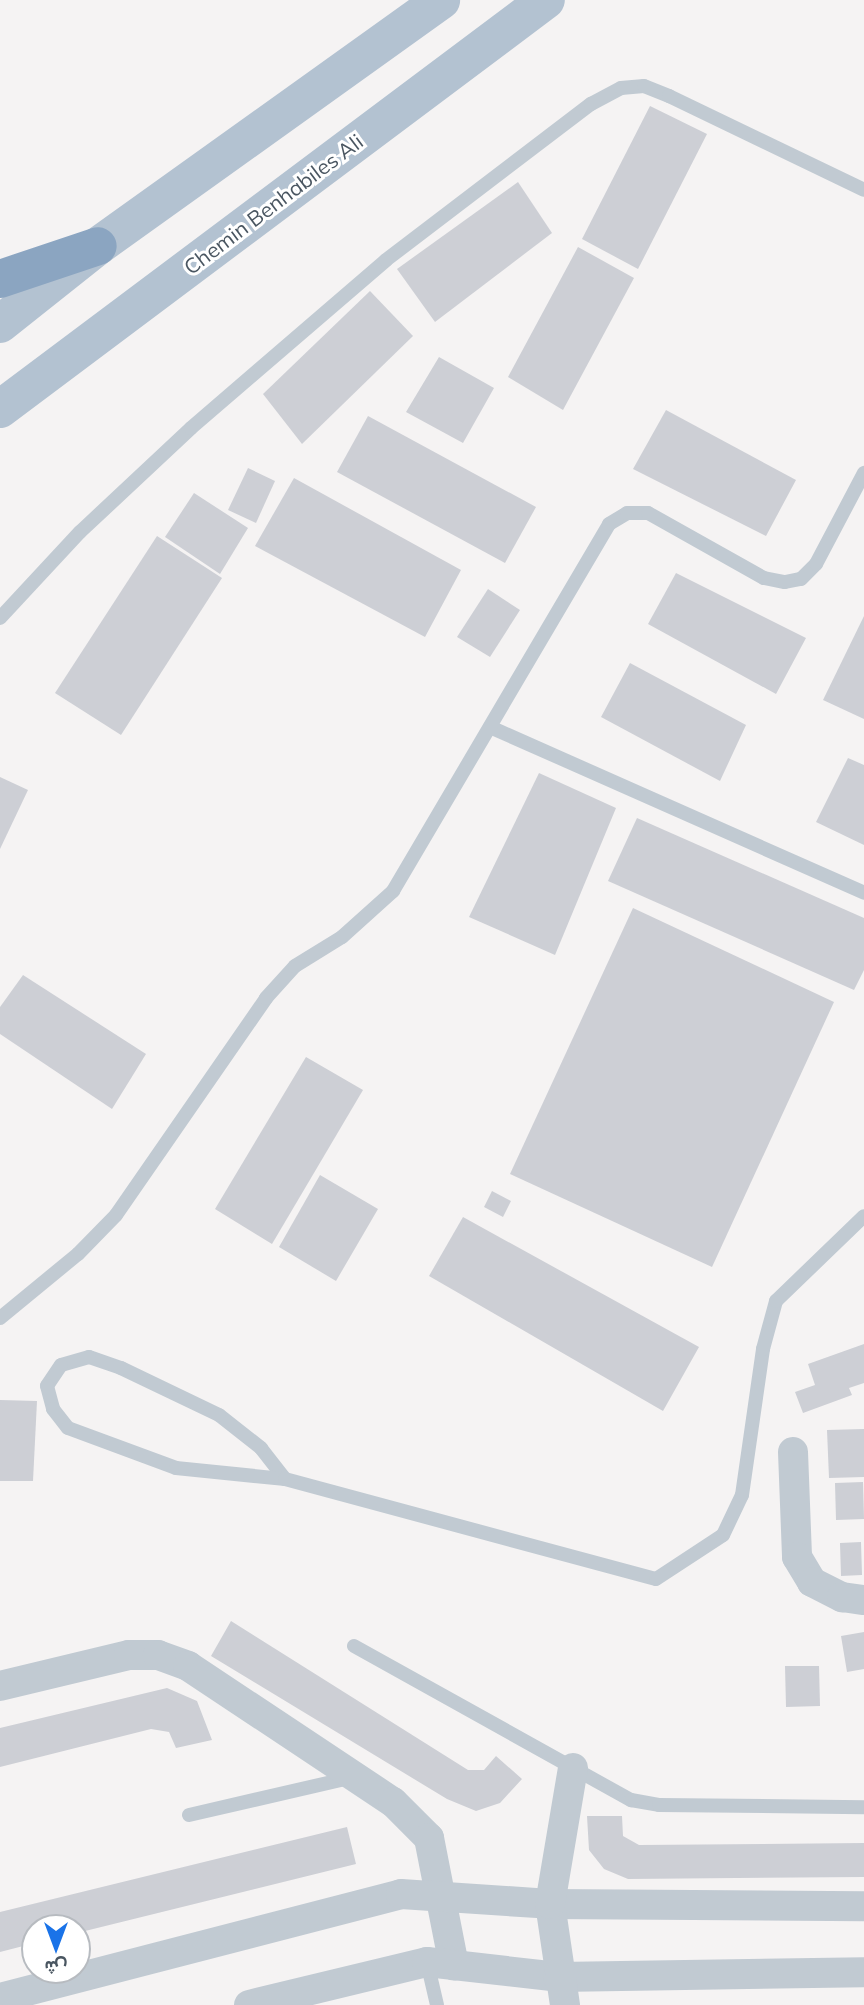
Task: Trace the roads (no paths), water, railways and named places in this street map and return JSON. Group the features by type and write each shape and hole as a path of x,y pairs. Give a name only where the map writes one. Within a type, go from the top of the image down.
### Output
{"highway":[{"path":"0,279 98,246"}],"main road":[{"path":"0,324 98,246 441,0"},
{"name":"Chemin Benhabiles Ali","path":"0,409 546,0"}],"street":[{"path":"793,1452 797,1557 813,1582 842,1597 864,1600"},
{"path":"0,1686 129,1656 158,1655 187,1666 393,1802 429,1838 444,1897 440,1964"},
{"path":"561,1991 550,1904 573,1768"},
{"path":"0,1998 401,1894 550,1904 864,1906"},
{"path":"249,2005 440,1964 561,1991 864,1972"}],"lane":[{"path":"0,618 80,531 170,447 386,260 569,120 621,88 645,86 669,96 864,190"},
{"path":"0,1318 78,1254 116,1215 265,998 295,966 342,937 393,891 610,524 627,513 648,513 764,578 785,582 800,579 816,564 864,473"},
{"path":"490,727 864,893"},
{"path":"285,1479 261,1448 219,1415 121,1368 89,1357 61,1365 47,1387 53,1409 68,1428 96,1441 176,1468 285,1479 656,1579 723,1535 742,1495 763,1349 776,1301 864,1216"},
{"path":"354,1646 631,1800 659,1805 864,1807"},
{"path":"190,1815 354,1777"},
{"path":"437,2005 440,1964"}]}
